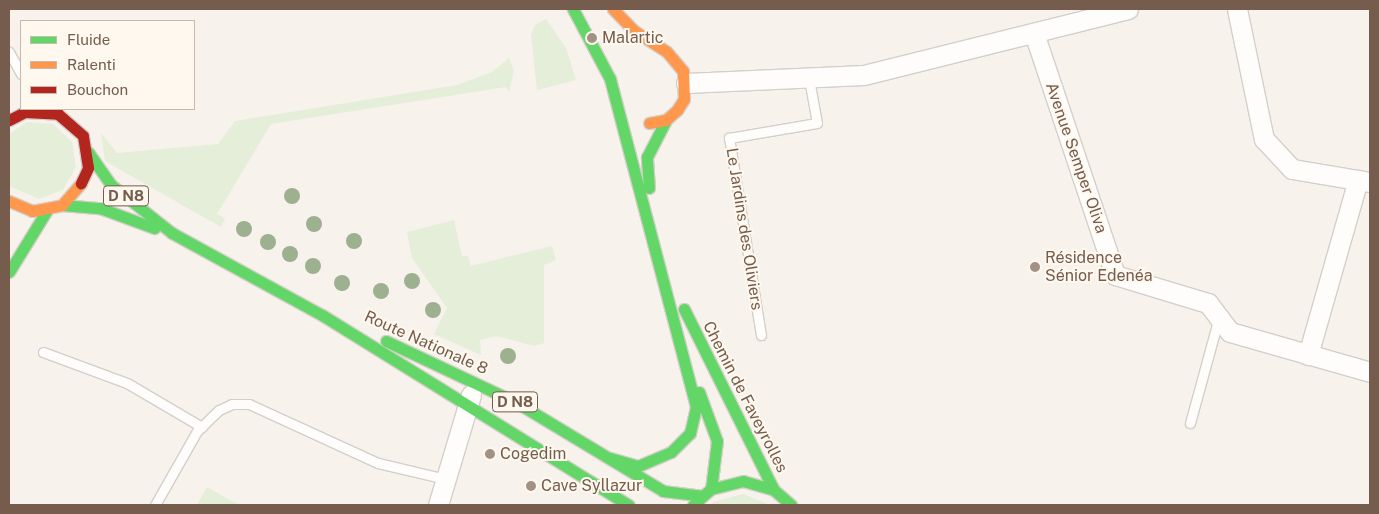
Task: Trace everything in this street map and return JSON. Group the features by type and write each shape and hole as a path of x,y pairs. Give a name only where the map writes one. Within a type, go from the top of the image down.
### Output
{"main road":[{"name":"Chemin de Faveyrolles","path":"573,9 601,56 618,108 696,408 690,433 671,452 638,466 610,458"},
{"path":"613,9 677,62 686,83"},
{"name":"Chemin de Faveyrolles","path":"686,83 684,99 652,138 646,169 682,303 711,371 774,490"},
{"path":"618,108 644,123 666,120"},
{"path":"9,119 34,110"},
{"name":"Route Nationale 8","path":"34,110 58,114 72,123 88,152 110,184 172,233"},
{"path":"9,201 32,211 47,210 62,205 84,182 88,152"},
{"name":"Route Nationale 8","path":"62,205 100,208 172,233 322,315 629,505"},
{"path":"9,272 47,210"},
{"name":"Route Nationale 8","path":"322,315 477,383 610,458 663,491 701,496"},
{"name":"Chemin de Faveyrolles","path":"678,335 717,441 711,489"},
{"path":"693,505 711,489 743,481 774,490 791,505"}],"street":[{"path":"686,83 864,74 1128,9"},
{"path":"1237,9 1264,139 1292,169 1364,181 1308,355"},
{"name":"Avenue Semper Oliva","path":"1034,33 1115,275 1208,303 1230,332 1370,372"},
{"path":"438,505 467,405 477,383"}],"lane":[{"path":"9,52 20,72"},
{"name":"Le Jardins des Oliviers","path":"761,336 729,138 817,123 809,78"},
{"path":"1190,423 1219,317"},
{"path":"43,352 128,383 202,427"},
{"path":"155,505 202,427 219,410 249,404 378,462 445,479"}],"green space":[{"path":"546,19 566,48 576,80 537,90 531,35 535,25"},
{"path":"509,58 514,71 509,92 506,87 271,124 217,214 225,218 221,227 105,161 101,133 117,153 218,144 235,121 457,85 492,72"},
{"path":"27,122 53,124 72,142 76,167 63,190 39,199 9,186 9,134"},
{"path":"454,220 462,256 468,256 471,266 552,246 556,260 544,265 544,343 535,346 496,336 480,340 481,355 434,334 447,308 412,258 407,232"},
{"path":"207,487 230,500 240,505 197,505"},
{"path":"743,494 770,505 710,505 713,502"}],"traffic: fast":[{"path":"573,9 610,79 696,407 690,433 671,452 638,466 610,458"},
{"path":"649,188 647,157 666,120"},
{"path":"88,152 110,184 172,233 322,315 629,505"},
{"path":"62,205 100,208 154,228"},
{"path":"9,272 47,210"},
{"path":"684,309 774,490"},
{"path":"386,341 519,404 663,491 701,496"},
{"path":"699,392 717,441 711,489"},
{"path":"693,505 711,489 743,481 774,490 791,505"}],"traffic: slow":[{"path":"613,9 633,30 667,52 683,71 684,99 677,110 666,120 649,123"},
{"path":"9,201 32,211 62,205 81,183"}],"traffic: jam":[{"path":"9,120 25,112 58,114 83,136 88,168 81,183"}],"place":[{"name":"Malartic","path":"592,38"},
{"name":"Résidence Sénior Edenéa","path":"1035,267"},
{"name":"Cogedim","path":"490,454"},
{"name":"Cave Syllazur","path":"531,486"}]}
